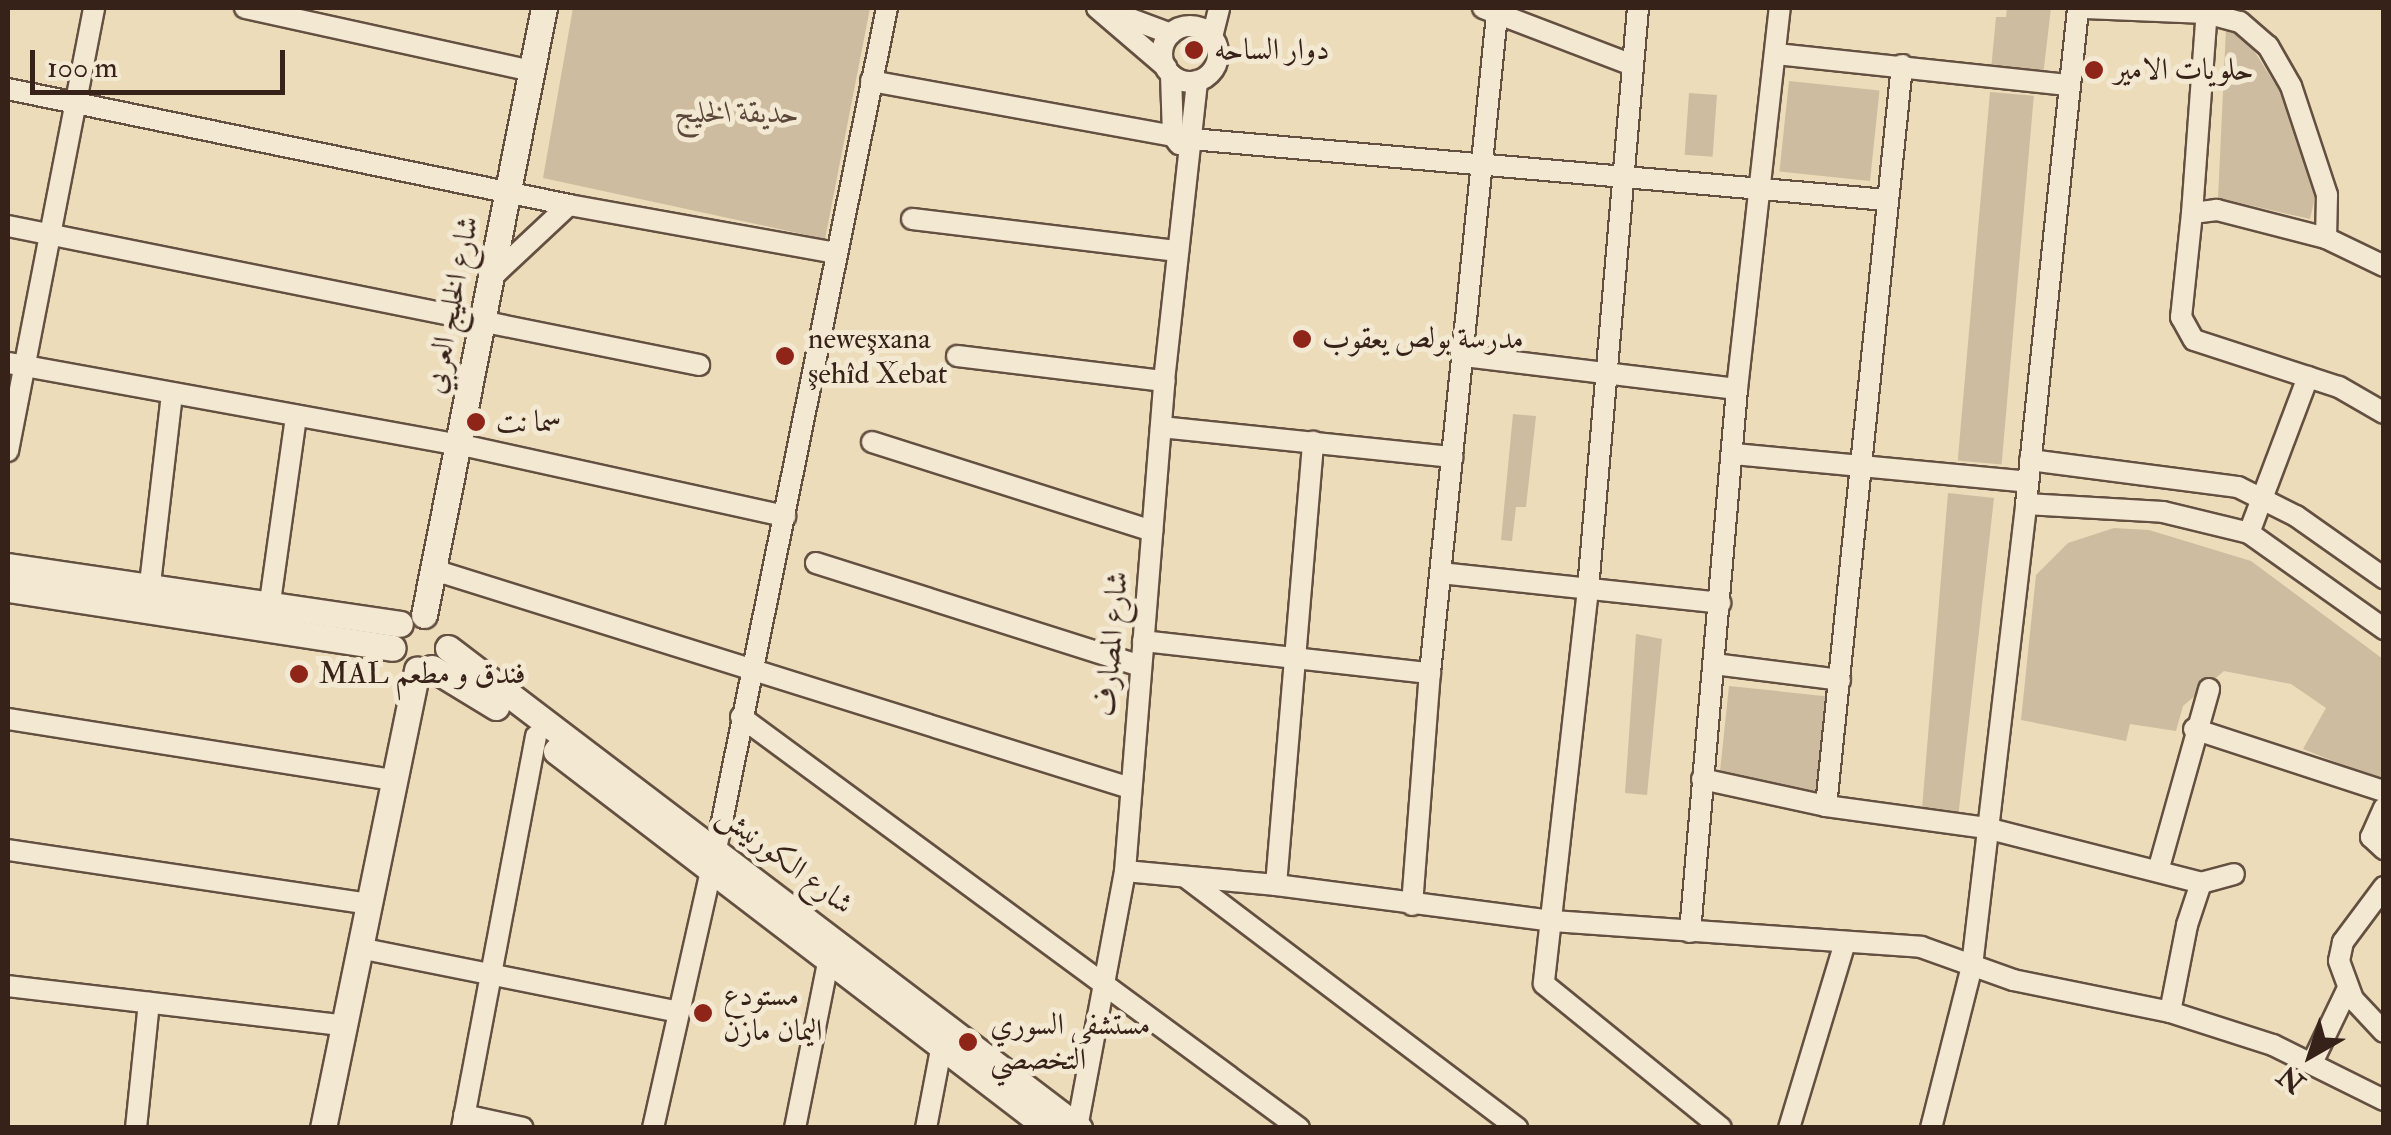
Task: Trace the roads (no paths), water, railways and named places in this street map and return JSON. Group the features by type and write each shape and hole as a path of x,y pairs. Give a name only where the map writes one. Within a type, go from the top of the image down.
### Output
{"street":[{"path":"8,450 15,364 48,234 94,8"},
{"path":"245,8 531,71"},
{"name":"شارع الخليج العربي","path":"424,615 544,8"},
{"path":"653,1128 785,516 887,8"},
{"path":"1098,8 1174,32 1196,27 1212,36"},
{"path":"1098,8 1168,71 1197,81"},
{"path":"1182,137 1162,50 1189,8"},
{"path":"1182,137 1197,81 1216,63 1212,36 1219,8"},
{"path":"1638,8 1588,589 1544,984 1721,1128"},
{"path":"1690,932 1737,389 1780,8"},
{"path":"1931,1128 1972,966 2069,85 2081,8 2207,10 2240,22 2268,46 2292,86 2326,196 2326,238"},
{"path":"2207,10 2181,317 2194,340 2338,387 2384,413"},
{"path":"1412,905 1430,672 1482,163 1490,11 1632,65"},
{"path":"1777,54 2069,85"},
{"path":"1826,806 1902,65"},
{"path":"871,81 1182,137 1887,200"},
{"path":"8,89 569,205 837,253"},
{"name":"شارع المصارف","path":"1078,1127 1125,871 1164,381 1191,162 1182,137"},
{"path":"492,277 569,205"},
{"path":"2192,212 2217,210 2326,238 2384,266"},
{"path":"912,219 1178,251"},
{"path":"8,226 699,366"},
{"path":"956,356 1164,381"},
{"path":"1464,356 1737,389"},
{"path":"15,364 459,445 785,516"},
{"path":"2249,533 2308,377"},
{"path":"150,584 172,393"},
{"path":"270,602 296,416"},
{"path":"1161,427 1452,458"},
{"path":"872,442 1152,531"},
{"path":"1276,885 1313,442"},
{"path":"1734,454 1860,465 2163,512 2249,533 2384,629"},
{"path":"2030,460 2238,487 2296,516 2384,578"},
{"path":"816,564 1141,666"},
{"path":"8,566 270,602 396,636"},
{"path":"434,570 1130,788"},
{"path":"1441,573 1720,603"},
{"path":"8,589 396,636 424,615 442,624 393,780 323,1128"},
{"path":"396,636 402,663 432,662"},
{"path":"1142,641 1430,672"},
{"name":"شارع الكورنيش","path":"432,662 712,858 829,958 1048,1128"},
{"name":"شارع الكورنيش","path":"432,662 712,858 1078,1127"},
{"path":"1714,664 1840,680"},
{"path":"2158,871 2208,689"},
{"path":"742,718 1299,1128"},
{"path":"8,719 393,780"},
{"path":"2194,729 2384,791"},
{"path":"523,1128 463,1121 536,736"},
{"path":"1702,779 1826,806 1986,828 2201,884 2234,874"},
{"path":"2384,808 2371,837 2384,850"},
{"path":"8,850 369,904"},
{"path":"1125,871 1276,885 1552,920 1921,947 2013,980 2170,1012 2313,1061 2384,1100"},
{"path":"1187,878 1517,1128"},
{"path":"2170,1012 2188,924 2201,884"},
{"path":"2384,887 2342,942 2339,961 2353,999 2384,1032"},
{"path":"1790,1128 1844,942"},
{"path":"359,948 679,1012"},
{"path":"795,1128 829,958"},
{"path":"8,986 342,1025"},
{"path":"2313,1061 2348,988"},
{"path":"136,1128 150,1002"},
{"path":"926,1128 942,1044"}],"place":[{"name":"دوار الساحه","path":"1194,50"},
{"name":"حلويات الامير","path":"2094,70"},
{"name":"مدرسة بولص يعقوب","path":"1302,339"},
{"name":"neweşxana şehîd Xebat","path":"785,356"},
{"name":"سما نت","path":"476,422"},
{"name":"MAL فندق و مطعم","path":"299,674"},
{"name":"مستودع اليمان مازن","path":"703,1013"},
{"name":"مستشفى السوري التخصصي","path":"968,1042"}],"park label":[{"name":"حديقة الخليج","path":"737,113"}]}
